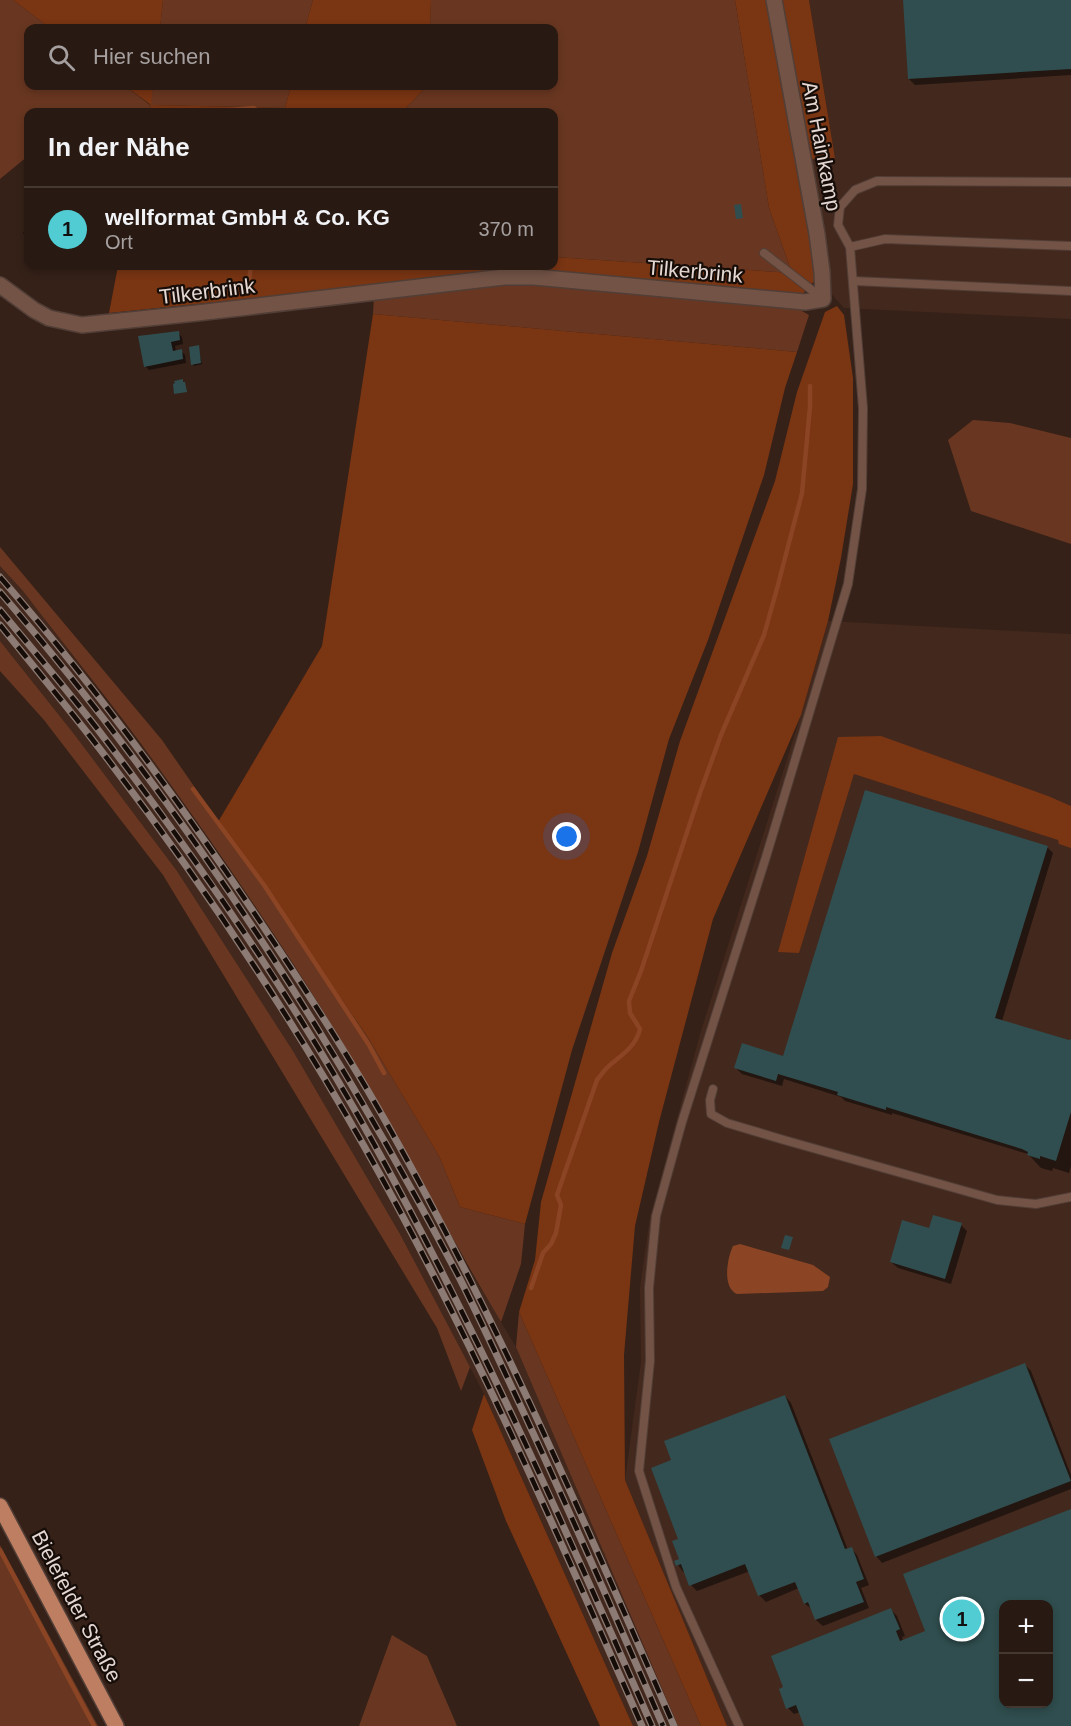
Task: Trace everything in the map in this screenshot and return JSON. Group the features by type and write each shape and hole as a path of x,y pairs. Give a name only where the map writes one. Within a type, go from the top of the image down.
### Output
{"main road":[{"name":"Bielefelder Straße","path":"0,1506 116,1726"}],"street":[{"name":"Am Hainkamp","path":"774,0 817,234 823,299"},
{"name":"Tilkerbrink","path":"0,285 49,318 82,325 504,277 534,277 805,302 823,299"}],"lane":[{"path":"739,1726 676,1587 639,1472 651,1361 649,1288 656,1216 682,1122 766,857 848,584 862,489 863,408 854,281 850,247 838,225 840,207 855,190 877,181 1071,182"},
{"path":"850,247 885,239 1071,246"},
{"path":"764,253 823,299"},
{"path":"854,281 1071,291"},
{"path":"713,1089 710,1100 711,1114 727,1123 997,1200 1036,1204 1071,1197"}],"shaded area":[{"path":"0,0 13,0 45,24 24,24 24,90 130,90 150,105 152,90 290,90 285,108 151,105 150,108 24,108 24,159 0,179"},
{"path":"13,0 163,0 160,24 45,24"},
{"path":"163,0 313,0 306,24 160,24"},
{"path":"313,0 431,0 430,24 306,24"},
{"path":"431,0 735,0 769,208 792,273 558,257 558,108 406,108 423,90 558,90 558,24 430,24"},
{"path":"735,0 809,0 835,158 799,160 817,278 801,296 505,270 558,270 558,257 792,273 769,208"},
{"path":"809,0 1071,0 1071,319 844,308 817,278 798,160 835,158"},
{"path":"130,90 153,90 151,105"},
{"path":"290,90 423,90 406,108 285,108"},
{"path":"151,105 285,108 150,108"},
{"path":"117,270 505,270 384,285 109,313"},
{"path":"539,282 795,307 809,315 797,352 373,314 374,297 505,283"},
{"path":"837,306 844,315 853,378 853,484 828,621 801,715 713,919 659,1122 635,1226 624,1355 625,1480 727,1726 701,1726 519,1312 535,1260 541,1202 612,953 647,856 680,741 775,481 797,392 825,312"},
{"path":"373,314 797,352 785,388 764,475 708,640 669,739 638,852 572,1050 525,1224 460,1207 439,1156 367,1036 218,822 322,646"},
{"path":"973,420 1010,423 1071,438 1071,544 971,511 948,440"},
{"path":"0,547 162,740 367,1036 439,1156 460,1207 525,1224 521,1264 501,1322 373,1094 287,955 224,860 142,745 23,591 0,566"},
{"path":"0,566 23,591 157,766 256,908 328,1019 407,1152 465,1262 516,1347 678,1726 633,1726 484,1394 400,1234 293,1051 177,871 74,734 0,641"},
{"path":"828,621 1071,634 1071,1726 727,1726 625,1480 641,1362 640,1288 650,1217 701,1031 801,715"},
{"path":"0,641 74,734 177,871 293,1051 400,1234 470,1367 461,1391 437,1328 163,875 44,720 0,671"},
{"path":"881,736 1071,806 1071,848 1059,844 1058,840 854,774 799,953 778,952 838,737"},
{"path":"740,1244 813,1265 830,1277 828,1287 823,1291 737,1294 729,1286 727,1272 733,1246"},
{"path":"519,1312 701,1726 678,1726 516,1347"},
{"path":"484,1394 633,1726 600,1726 506,1521 472,1430"},
{"path":"0,1545 98,1726 0,1726"},
{"path":"392,1635 427,1656 457,1726 359,1726"}],"building":[{"path":"903,0 1071,0 1071,69 908,79"},
{"path":"741,204 743,218 736,219 734,205"},
{"path":"179,331 180,340 171,342 173,351 182,349 183,359 144,367 138,336"},
{"path":"199,345 201,363 191,365 189,347"},
{"path":"183,379 187,392 174,394 174,381"},
{"path":"865,790 1048,846 995,1018 1071,1039 1071,1112 1056,1161 1027,1155 1028,1152 1022,1149 886,1107 886,1110 837,1095 838,1092 778,1074 776,1081 734,1068 742,1043 783,1056"},
{"path":"933,1215 962,1223 945,1279 890,1262 902,1220 929,1228"},
{"path":"785,1235 793,1237 789,1250 781,1248"},
{"path":"1025,1363 1071,1481 875,1557 829,1439"},
{"path":"785,1395 845,1549 852,1547 864,1579 856,1582 864,1602 815,1620 808,1602 804,1604 795,1582 758,1596 745,1564 689,1586 681,1564 676,1566 674,1561 679,1559 672,1541 678,1539 651,1468 671,1460 664,1441"},
{"path":"1071,1509 1071,1726 804,1726 796,1705 786,1709 779,1689 783,1687 771,1656 891,1608 900,1629 896,1631 900,1641 925,1631 903,1574"}],"waterway":[{"path":"249,280 250,270"},
{"path":"531,1288 543,1253 551,1244 556,1233 561,1205 557,1195 597,1080 628,1049 638,1035 640,1029 630,1013 629,1001 721,735 764,635 802,493 810,386"},
{"path":"193,789 264,885 369,1045 384,1073"},
{"path":"0,1550 94,1726"}],"railway":[{"path":"0,577 104,704 201,836 296,976 376,1105 431,1203 505,1351 674,1726"},
{"path":"0,592 130,753 191,837 250,922 359,1098 411,1188 478,1315 566,1506 663,1726"},
{"path":"0,610 99,731 173,830 244,932 343,1090 412,1215 485,1359 554,1505 652,1726"},
{"path":"0,625 89,735 199,884 268,987 364,1146 440,1288 511,1433 642,1726"}],"place":[{"name":"wellformat GmbH & Co. KG","path":"962,1619"}]}
